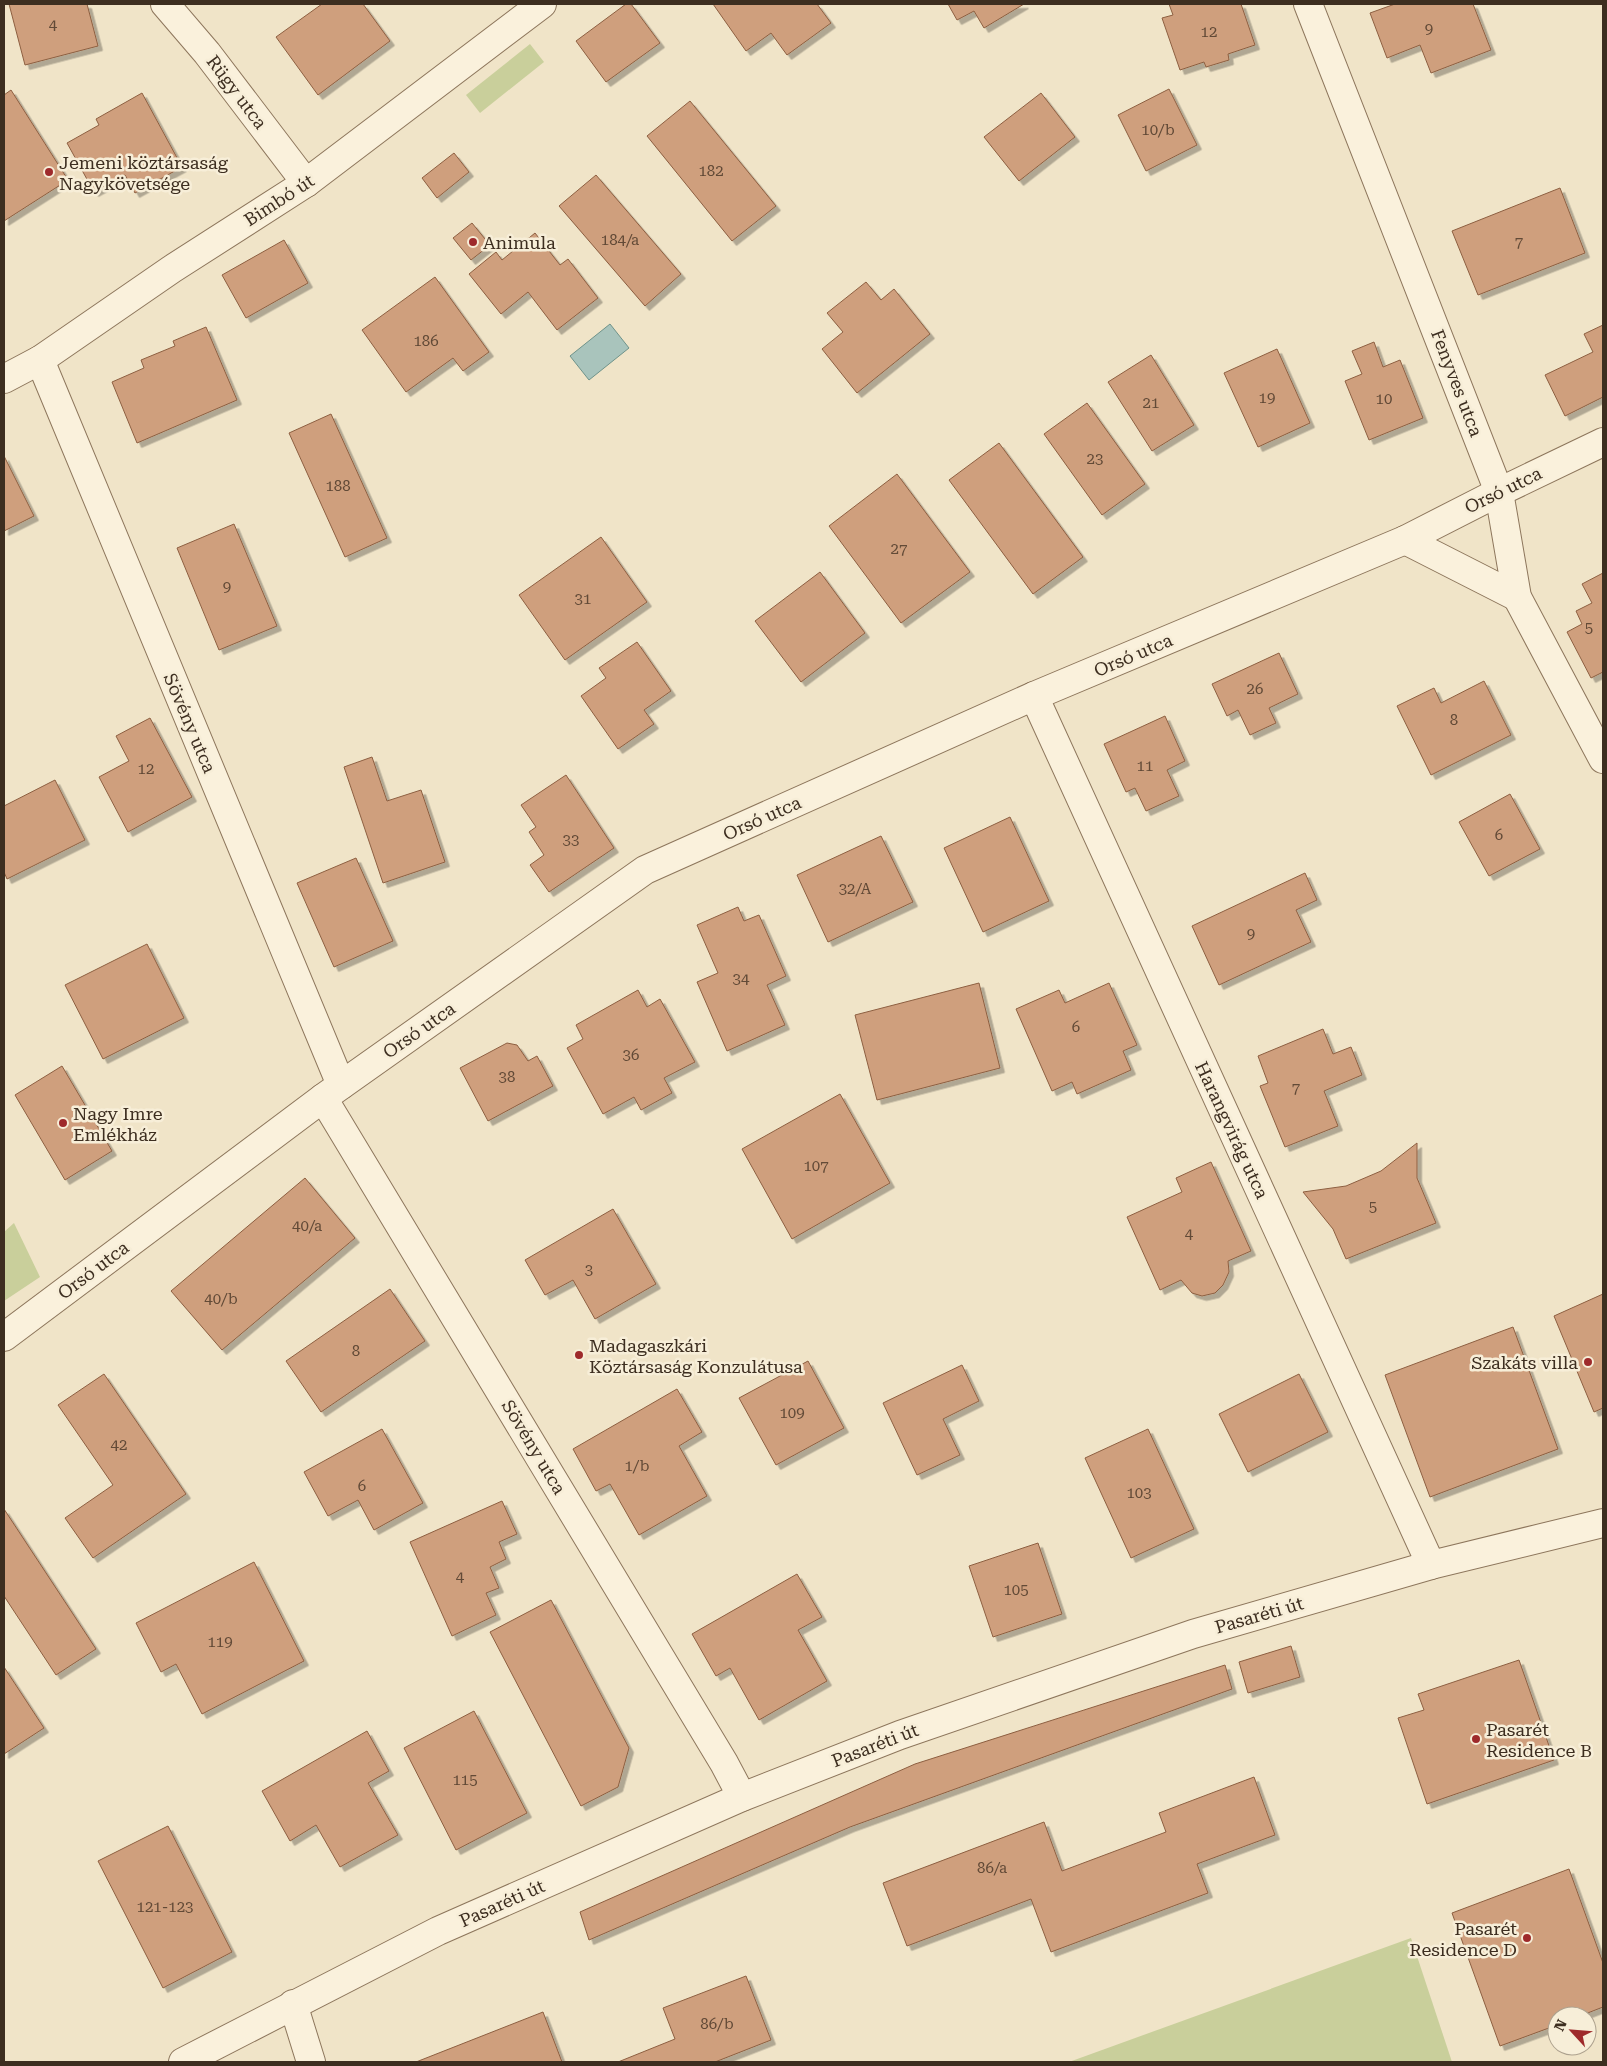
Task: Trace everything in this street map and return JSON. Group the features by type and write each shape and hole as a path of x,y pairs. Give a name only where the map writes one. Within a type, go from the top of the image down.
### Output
{"street":[{"name":"Rügy utca","path":"165,4 207,53 306,183"},
{"name":"Bimbó út","path":"4,379 40,360 172,269 306,183 542,4"},
{"name":"Fenyves utca","path":"1308,4 1499,492 1516,597 1603,759"},
{"name":"Sövény utca","path":"40,360 332,1092 724,1763 742,1798"},
{"name":"Orsó utca","path":"4,1337 332,1092 645,870 1034,696 1405,540 1603,442"},
{"path":"1405,540 1516,597"},
{"name":"Harangvirág utca","path":"1034,696 1431,1565"},
{"name":"Pasaréti út","path":"183,2062 293,2004 438,1932 742,1798 900,1735 1184,1637 1431,1565 1603,1524"},
{"path":"293,2004 311,2062"}],"green space":[{"path":"530,44 544,62 480,113 466,95"},
{"path":"14,1223 40,1277 4,1301 4,1232"},
{"path":"1411,1938 1452,2062 1069,2062"}],"water":[{"path":"610,324 629,348 589,380 570,356"}],"building":[{"path":"9,4 87,4 98,46 25,65"},
{"path":"322,4 363,4 390,41 318,95 276,37"},
{"path":"626,4 631,4 660,43 606,82 576,41"},
{"path":"713,4 817,4 831,23 787,55 771,33 746,51"},
{"path":"948,4 1024,4 984,28 974,11 957,20"},
{"path":"1169,4 1241,4 1255,45 1228,54 1229,60 1206,67 1204,62 1180,70 1162,18 1173,15"},
{"path":"1395,4 1473,4 1491,50 1431,73 1420,45 1387,58 1370,13"},
{"path":"1169,89 1197,145 1146,171 1118,115"},
{"path":"11,90 68,180 4,221 4,95"},
{"path":"142,93 182,167 135,193 125,175 94,192 67,143 99,125 96,119"},
{"path":"1041,93 1075,137 1019,181 984,137"},
{"path":"690,101 776,206 732,241 647,136"},
{"path":"454,153 469,172 437,198 422,178"},
{"path":"596,175 681,274 645,306 559,206"},
{"path":"1560,188 1585,253 1478,295 1452,231"},
{"path":"472,223 490,245 471,260 453,238"},
{"path":"535,233 560,265 568,259 598,298 557,330 528,292 501,314 469,274 496,252 502,260"},
{"path":"284,240 308,283 246,318 222,275"},
{"path":"435,277 489,352 463,371 453,358 406,392 362,330"},
{"path":"866,282 881,300 894,289 930,334 857,393 822,349 843,332 827,313"},
{"path":"1603,325 1603,397 1565,416 1545,375 1593,352 1584,334"},
{"path":"206,327 237,400 137,443 112,382 144,368 141,360 175,346 173,341"},
{"path":"1374,342 1383,367 1400,360 1423,418 1369,440 1345,381 1362,374 1352,351"},
{"path":"1277,349 1310,423 1258,447 1224,373"},
{"path":"1151,355 1194,425 1152,451 1108,382"},
{"path":"1087,403 1145,484 1102,515 1044,434"},
{"path":"331,414 387,538 345,557 289,433"},
{"path":"999,443 1083,557 1033,594 949,480"},
{"path":"4,456 34,516 4,531"},
{"path":"897,474 970,572 901,623 829,526"},
{"path":"234,524 277,626 219,650 177,548"},
{"path":"601,537 647,602 565,660 519,595"},
{"path":"820,572 865,633 801,682 755,621"},
{"path":"1603,573 1603,672 1591,678 1567,632 1582,624 1576,611 1592,603 1582,584"},
{"path":"637,642 671,691 644,710 654,724 618,749 581,696 606,678 599,668"},
{"path":"1279,653 1298,694 1269,708 1276,723 1250,735 1238,710 1227,716 1212,684"},
{"path":"1484,681 1511,735 1431,775 1397,706 1434,688 1441,703"},
{"path":"1165,716 1185,761 1167,770 1179,796 1146,811 1135,788 1126,792 1104,744"},
{"path":"150,718 192,797 128,832 99,777 129,761 116,736"},
{"path":"372,757 387,801 421,790 445,862 383,883 344,767"},
{"path":"566,775 614,848 549,892 530,865 544,855 529,832 536,827 521,805"},
{"path":"55,780 85,840 7,879 4,872 4,806"},
{"path":"1510,794 1540,849 1489,876 1459,822"},
{"path":"1010,817 1049,901 983,932 944,848"},
{"path":"881,836 913,902 828,942 797,875"},
{"path":"356,858 393,941 334,967 297,883"},
{"path":"1305,873 1317,900 1296,910 1311,942 1219,985 1192,926"},
{"path":"738,907 744,921 759,915 786,976 767,985 785,1025 727,1051 697,982 718,973 697,925"},
{"path":"147,944 184,1018 103,1059 65,985"},
{"path":"979,983 1000,1068 877,1100 855,1015"},
{"path":"1109,983 1137,1045 1123,1051 1131,1070 1077,1094 1072,1082 1052,1091 1016,1009 1059,990 1065,1003"},
{"path":"638,990 647,1007 660,999 695,1062 664,1078 672,1093 641,1110 634,1097 603,1114 567,1048 583,1039 576,1025"},
{"path":"1323,1029 1333,1054 1351,1047 1362,1075 1324,1091 1338,1126 1285,1147 1260,1086 1268,1083 1258,1056"},
{"path":"507,1043 517,1045 528,1061 537,1056 553,1086 488,1121 460,1068"},
{"name":"Nagy Imre Emlékház","path":"62,1066 112,1151 65,1180 15,1095"},
{"path":"840,1094 890,1183 792,1239 742,1149"},
{"path":"1417,1143 1417,1178 1436,1223 1346,1259 1333,1229 1303,1192 1346,1186 1381,1171"},
{"path":"1211,1162 1251,1251 1228,1261 1229,1272 1223,1285 1215,1293 1202,1296 1192,1293 1181,1280 1160,1290 1127,1217 1182,1192 1176,1178"},
{"path":"305,1178 355,1238 222,1350 171,1291"},
{"path":"613,1209 656,1284 595,1319 573,1280 545,1295 525,1260"},
{"path":"390,1289 425,1341 321,1412 286,1361"},
{"name":"Szakáts villa","path":"1603,1294 1603,1408 1594,1412 1554,1316"},
{"path":"1513,1327 1558,1449 1430,1497 1385,1375"},
{"path":"808,1361 844,1428 776,1465 739,1398"},
{"path":"962,1365 979,1401 943,1419 960,1455 917,1475 883,1403"},
{"path":"104,1374 186,1494 93,1558 65,1518 113,1485 58,1405"},
{"path":"1299,1374 1328,1432 1248,1472 1219,1414"},
{"path":"677,1389 702,1432 679,1446 707,1496 639,1535 610,1484 596,1491 573,1449"},
{"path":"382,1429 423,1503 374,1530 358,1500 328,1516 304,1472"},
{"path":"1148,1429 1194,1529 1131,1558 1085,1458"},
{"path":"502,1501 517,1534 499,1542 506,1559 490,1567 499,1588 486,1593 496,1615 452,1636 410,1542"},
{"path":"4,1509 96,1649 56,1675 4,1596"},
{"path":"1038,1543 1062,1614 993,1637 969,1566"},
{"path":"254,1562 304,1661 202,1714 176,1664 161,1672 136,1623"},
{"path":"797,1574 822,1617 798,1630 827,1681 759,1720 730,1668 716,1676 692,1634"},
{"path":"551,1600 629,1748 618,1787 581,1806 490,1632"},
{"path":"1291,1646 1300,1677 1248,1693 1239,1662"},
{"name":"Pasarét Residence B","path":"1519,1660 1554,1760 1427,1804 1398,1718 1424,1710 1418,1694"},
{"path":"1225,1665 1232,1689 850,1827 589,1940 580,1912 915,1764"},
{"path":"4,1667 44,1728 4,1754"},
{"path":"474,1711 527,1813 456,1850 404,1748"},
{"path":"367,1731 389,1771 368,1783 398,1835 340,1867 316,1825 290,1841 262,1791"},
{"path":"1254,1777 1275,1835 1197,1864 1208,1893 1051,1952 1031,1899 907,1946 883,1883 1044,1822 1062,1871 1166,1832 1159,1813"},
{"path":"168,1826 232,1952 163,1988 98,1861"},
{"name":"Pasarét Residence D","path":"1569,1869 1603,1963 1603,2007 1597,2009 1597,2006 1547,2006 1547,2029 1500,2046 1452,1913"},
{"path":"746,1976 771,2040 715,2062 618,2062 675,2039 663,2008"},
{"path":"543,2012 562,2062 416,2062"}],"place":[{"name":"Jemeni köztársaság Nagykövetsége","path":"49,172"},
{"name":"Animula","path":"473,242"},
{"name":"Nagy Imre Emlékház","path":"63,1123"},
{"name":"Madagaszkári Köztársaság Konzulátusa","path":"579,1355"},
{"name":"Szakáts villa","path":"1588,1362"},
{"name":"Pasarét Residence B","path":"1476,1739"},
{"name":"Pasarét Residence D","path":"1527,1938"}]}
